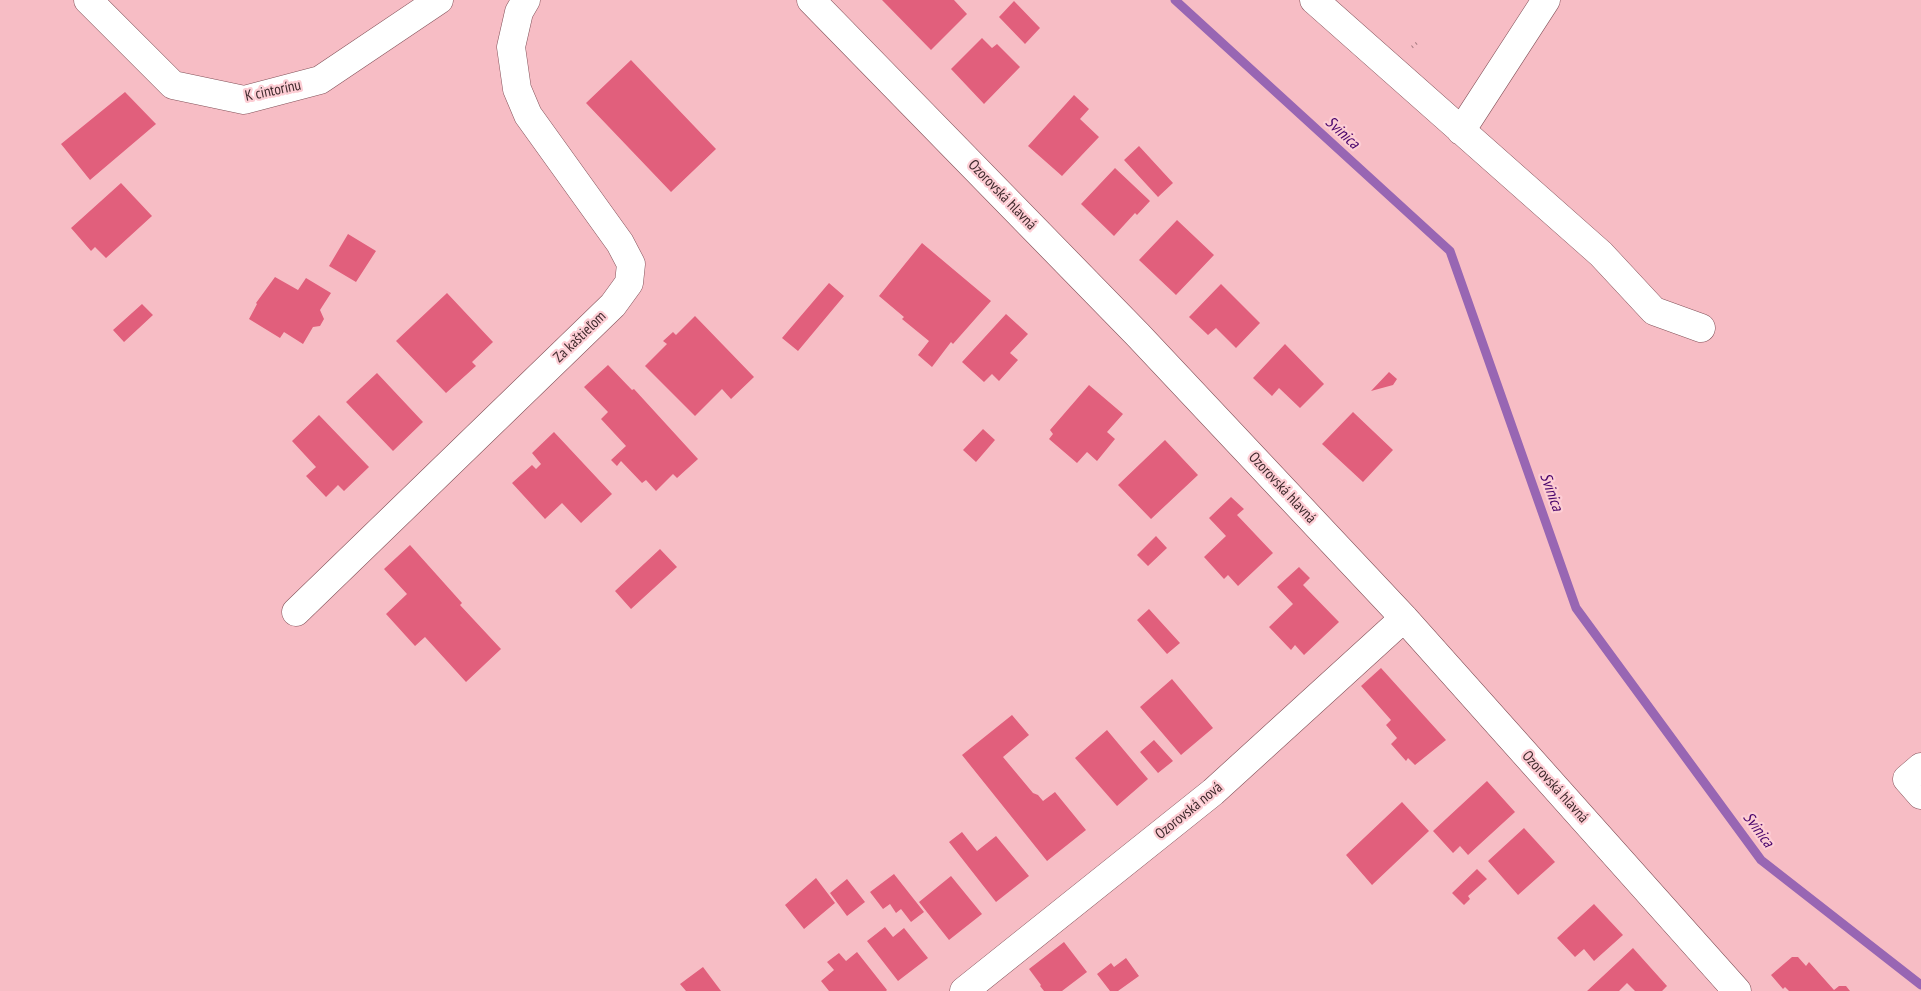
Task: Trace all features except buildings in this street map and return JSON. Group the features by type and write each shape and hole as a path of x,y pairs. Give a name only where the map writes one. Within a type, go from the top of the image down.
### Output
{"street":[{"name":"K cintorínu","path":"88,0 174,85 244,100 320,80 439,0"},
{"name":"Za kaštieľom","path":"296,612 613,305 629,284 631,264 620,243 528,114 517,89 510,46 519,12 526,0"},
{"name":"Ozorovská hlavná","path":"811,0 1138,335 1404,618 1737,991"},
{"path":"1314,0 1601,254 1654,311 1701,328"},
{"path":"1461,131 1546,0"},
{"name":"Ozorovská nová","path":"975,988 1213,792 1404,618"},
{"path":"1921,767 1907,779 1921,795"}],"waterway":[{"name":"Svinica","path":"1175,0 1450,251 1576,608 1761,860 1921,985"}]}
